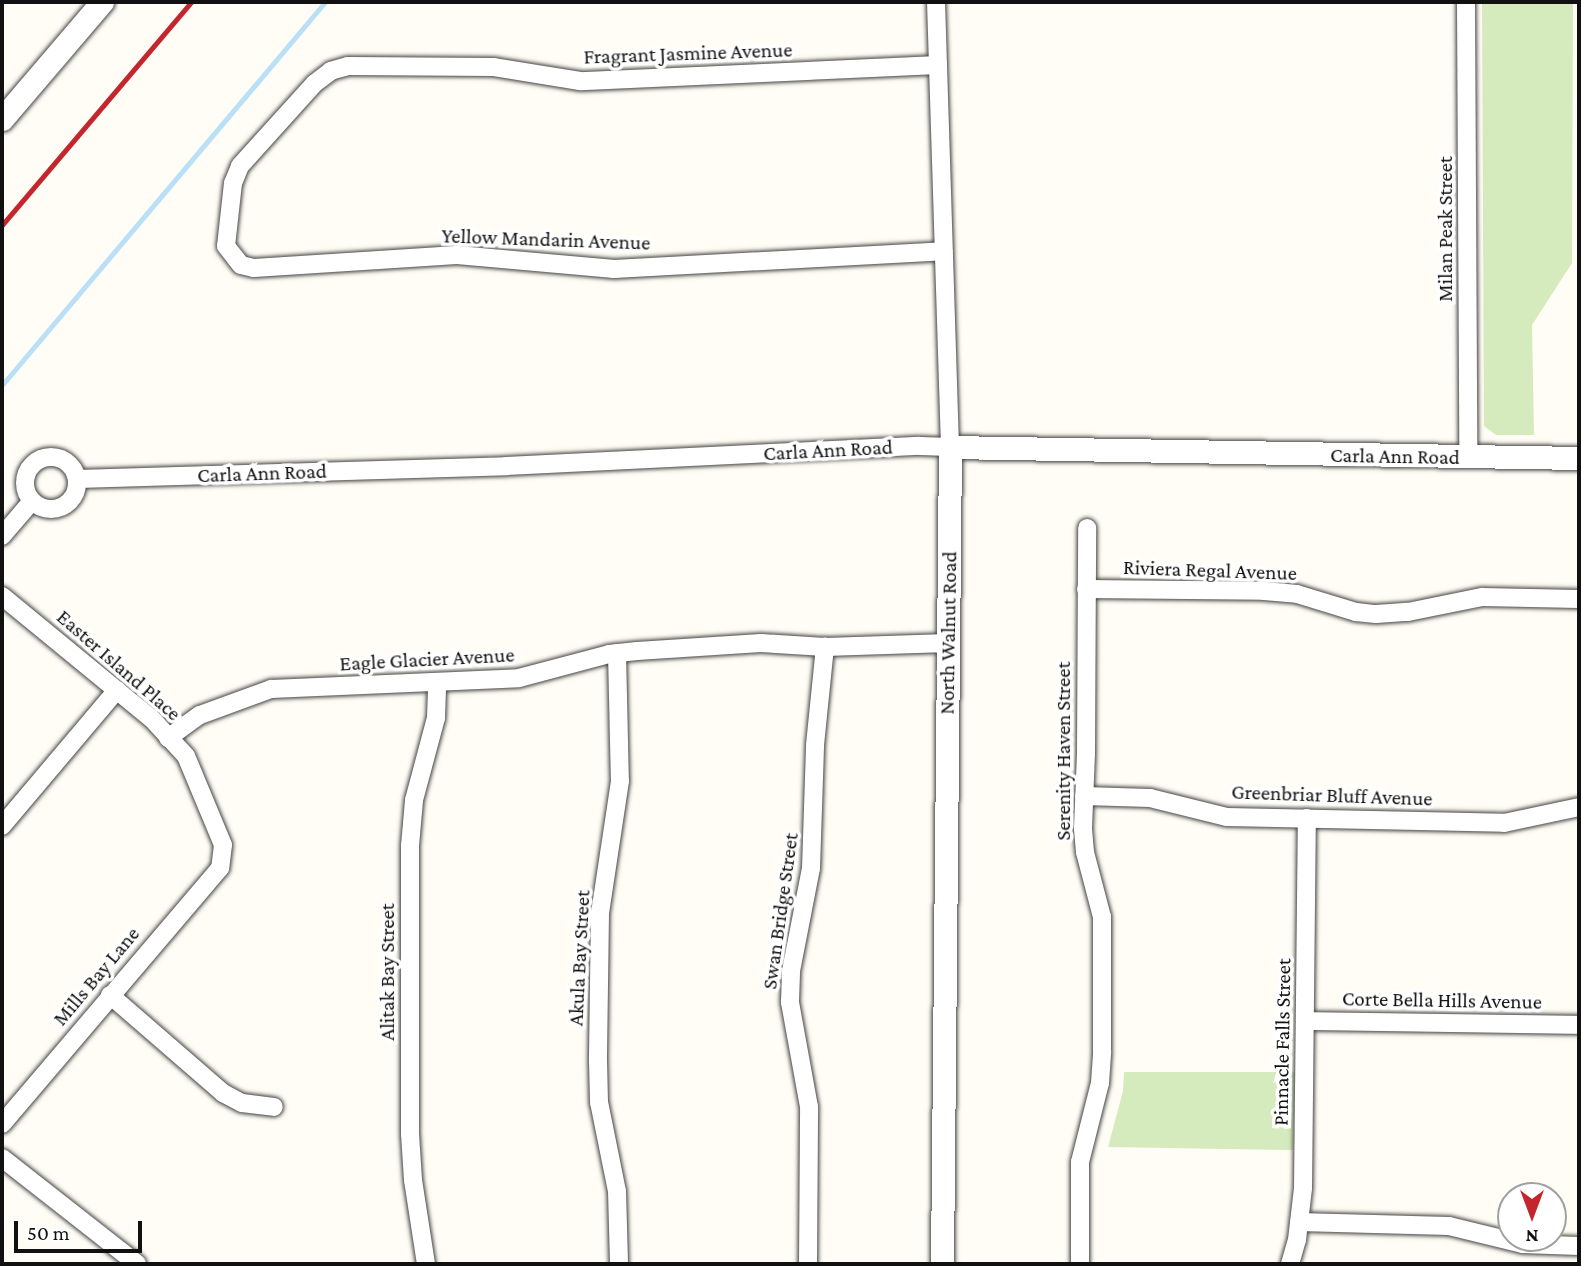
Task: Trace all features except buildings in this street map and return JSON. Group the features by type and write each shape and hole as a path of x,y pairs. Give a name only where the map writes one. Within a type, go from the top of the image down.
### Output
{"street":[{"path":"2,119 102,2"},
{"name":"North Walnut Road","path":"936,2 950,447 942,1264"},
{"name":"Milan Peak Street","path":"1466,2 1468,457"},
{"name":"Fragrant Jasmine Avenue","path":"233,257 226,246 233,183 240,166 314,85 331,71 348,66 494,67 580,81 938,65"},
{"name":"Yellow Mandarin Avenue","path":"233,257 241,265 254,268 457,255 614,269 944,251"},
{"name":"Carla Ann Road","path":"78,479 492,467 920,446 1579,458"},
{"path":"44,458 61,459 69,463 78,479 75,495 63,507 47,510 32,501 27,494 26,477 30,468 44,458"},
{"path":"2,536 32,501"},
{"name":"Serenity Haven Street","path":"1080,1264 1080,1162 1100,1083 1102,1051 1102,918 1085,852 1087,528"},
{"name":"Riviera Regal Avenue","path":"1086,589 1264,591 1297,594 1356,612 1376,614 1408,612 1482,597 1579,599"},
{"name":"Easter Island Place","path":"2,596 117,690 186,756 218,827 223,856"},
{"name":"Eagle Glacier Avenue","path":"168,738 200,715 271,689 519,678 617,653 761,643 825,647 948,643"},
{"name":"Swan Bridge Street","path":"808,1264 809,1107 790,1002 792,971 811,868 815,745 825,647"},
{"name":"Akula Bay Street","path":"617,653 620,781 600,913 598,1061 599,1102 617,1191 619,1264"},
{"name":"Alitak Bay Street","path":"426,1264 413,1180 410,1133 410,846 414,800 436,718 437,682"},
{"path":"2,826 117,690"},
{"name":"Greenbriar Bluff Avenue","path":"1084,796 1150,798 1227,817 1504,823 1579,807"},
{"name":"Pinnacle Falls Street","path":"1290,1264 1303,1188 1307,818"},
{"name":"Mills Bay Lane","path":"2,1124 220,868 223,856"},
{"path":"110,995 223,1093 242,1103 274,1107"},
{"name":"Corte Bella Hills Avenue","path":"1305,1021 1579,1025"},
{"path":"2,1158 137,1264"},
{"path":"1299,1222 1449,1226 1523,1244 1579,1246"}],"green space":[{"path":"1482,2 1573,2 1572,263 1532,325 1534,435 1496,435 1484,426"},
{"path":"1124,1072 1295,1072 1293,1150 1108,1147 1123,1091"}],"waterway":[{"path":"2,385 325,2"}],"railway":[{"path":"2,225 191,2"}]}
